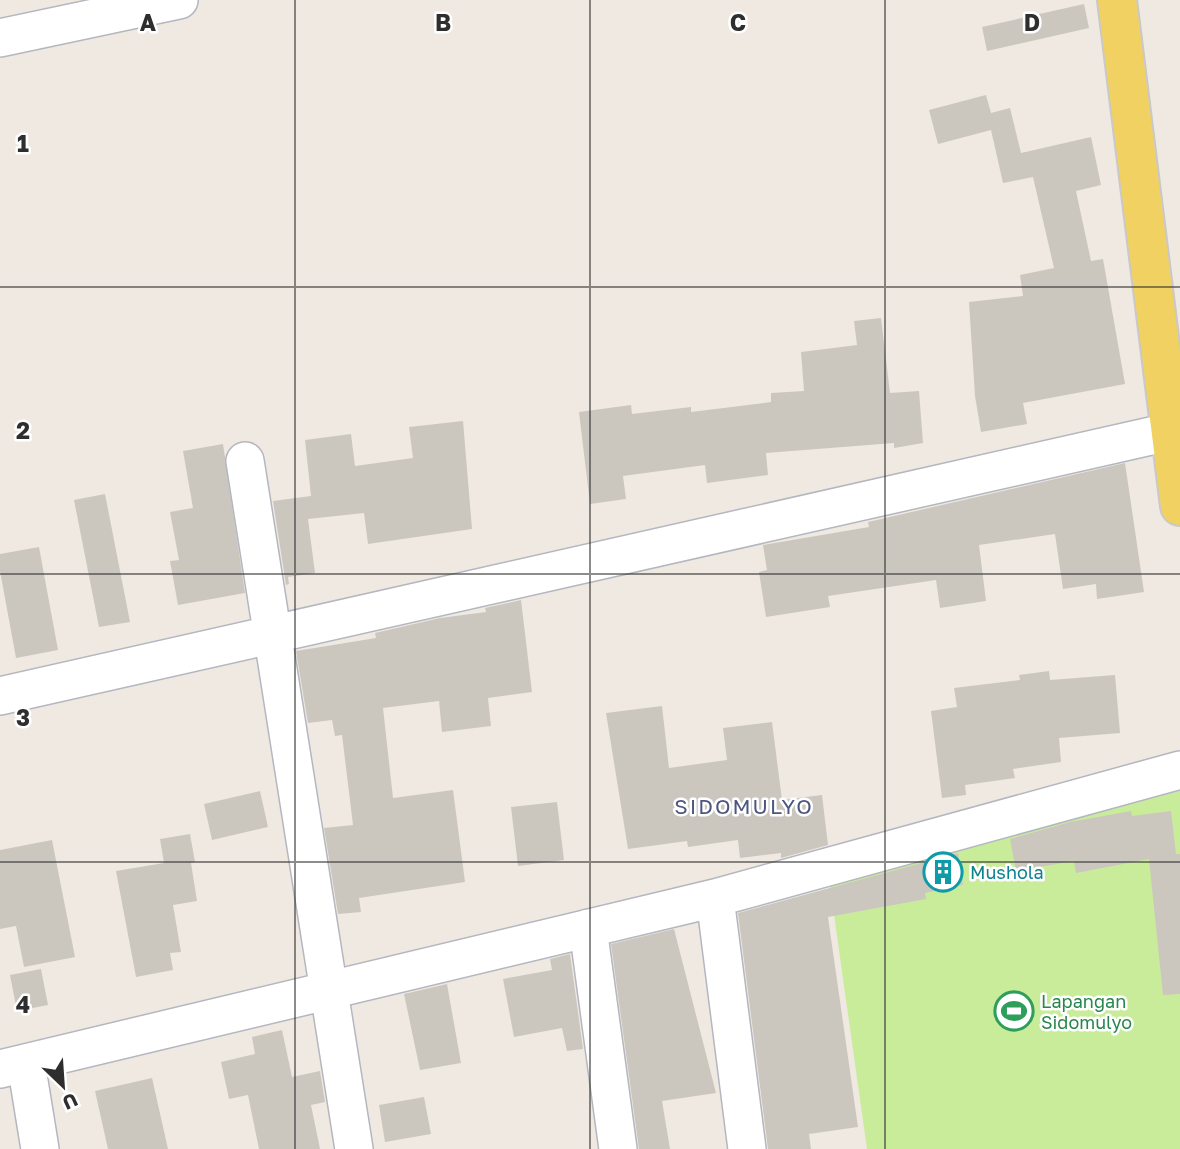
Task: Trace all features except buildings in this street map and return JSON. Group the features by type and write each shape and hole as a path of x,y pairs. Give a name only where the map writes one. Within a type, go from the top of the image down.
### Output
{"main road":[{"path":"1117,0 1173,431 1180,506"}],"street":[{"path":"0,38 179,0"},
{"path":"0,696 1173,431"},
{"path":"245,461 354,1149"},
{"path":"40,1149 13,1066 715,898 1180,770"},
{"path":"715,898 747,1149"},
{"path":"588,928 618,1149"}],"green space":[{"name":"Lapangan Sidomulyo","path":"1180,781 1180,1149 867,1149 828,872"}],"place":[{"name":"Mushola","path":"943,872"},
{"name":"Lapangan Sidomulyo","path":"1014,1011"}],"district":[{"name":"SIDOMULYO","path":"744,806"}]}
